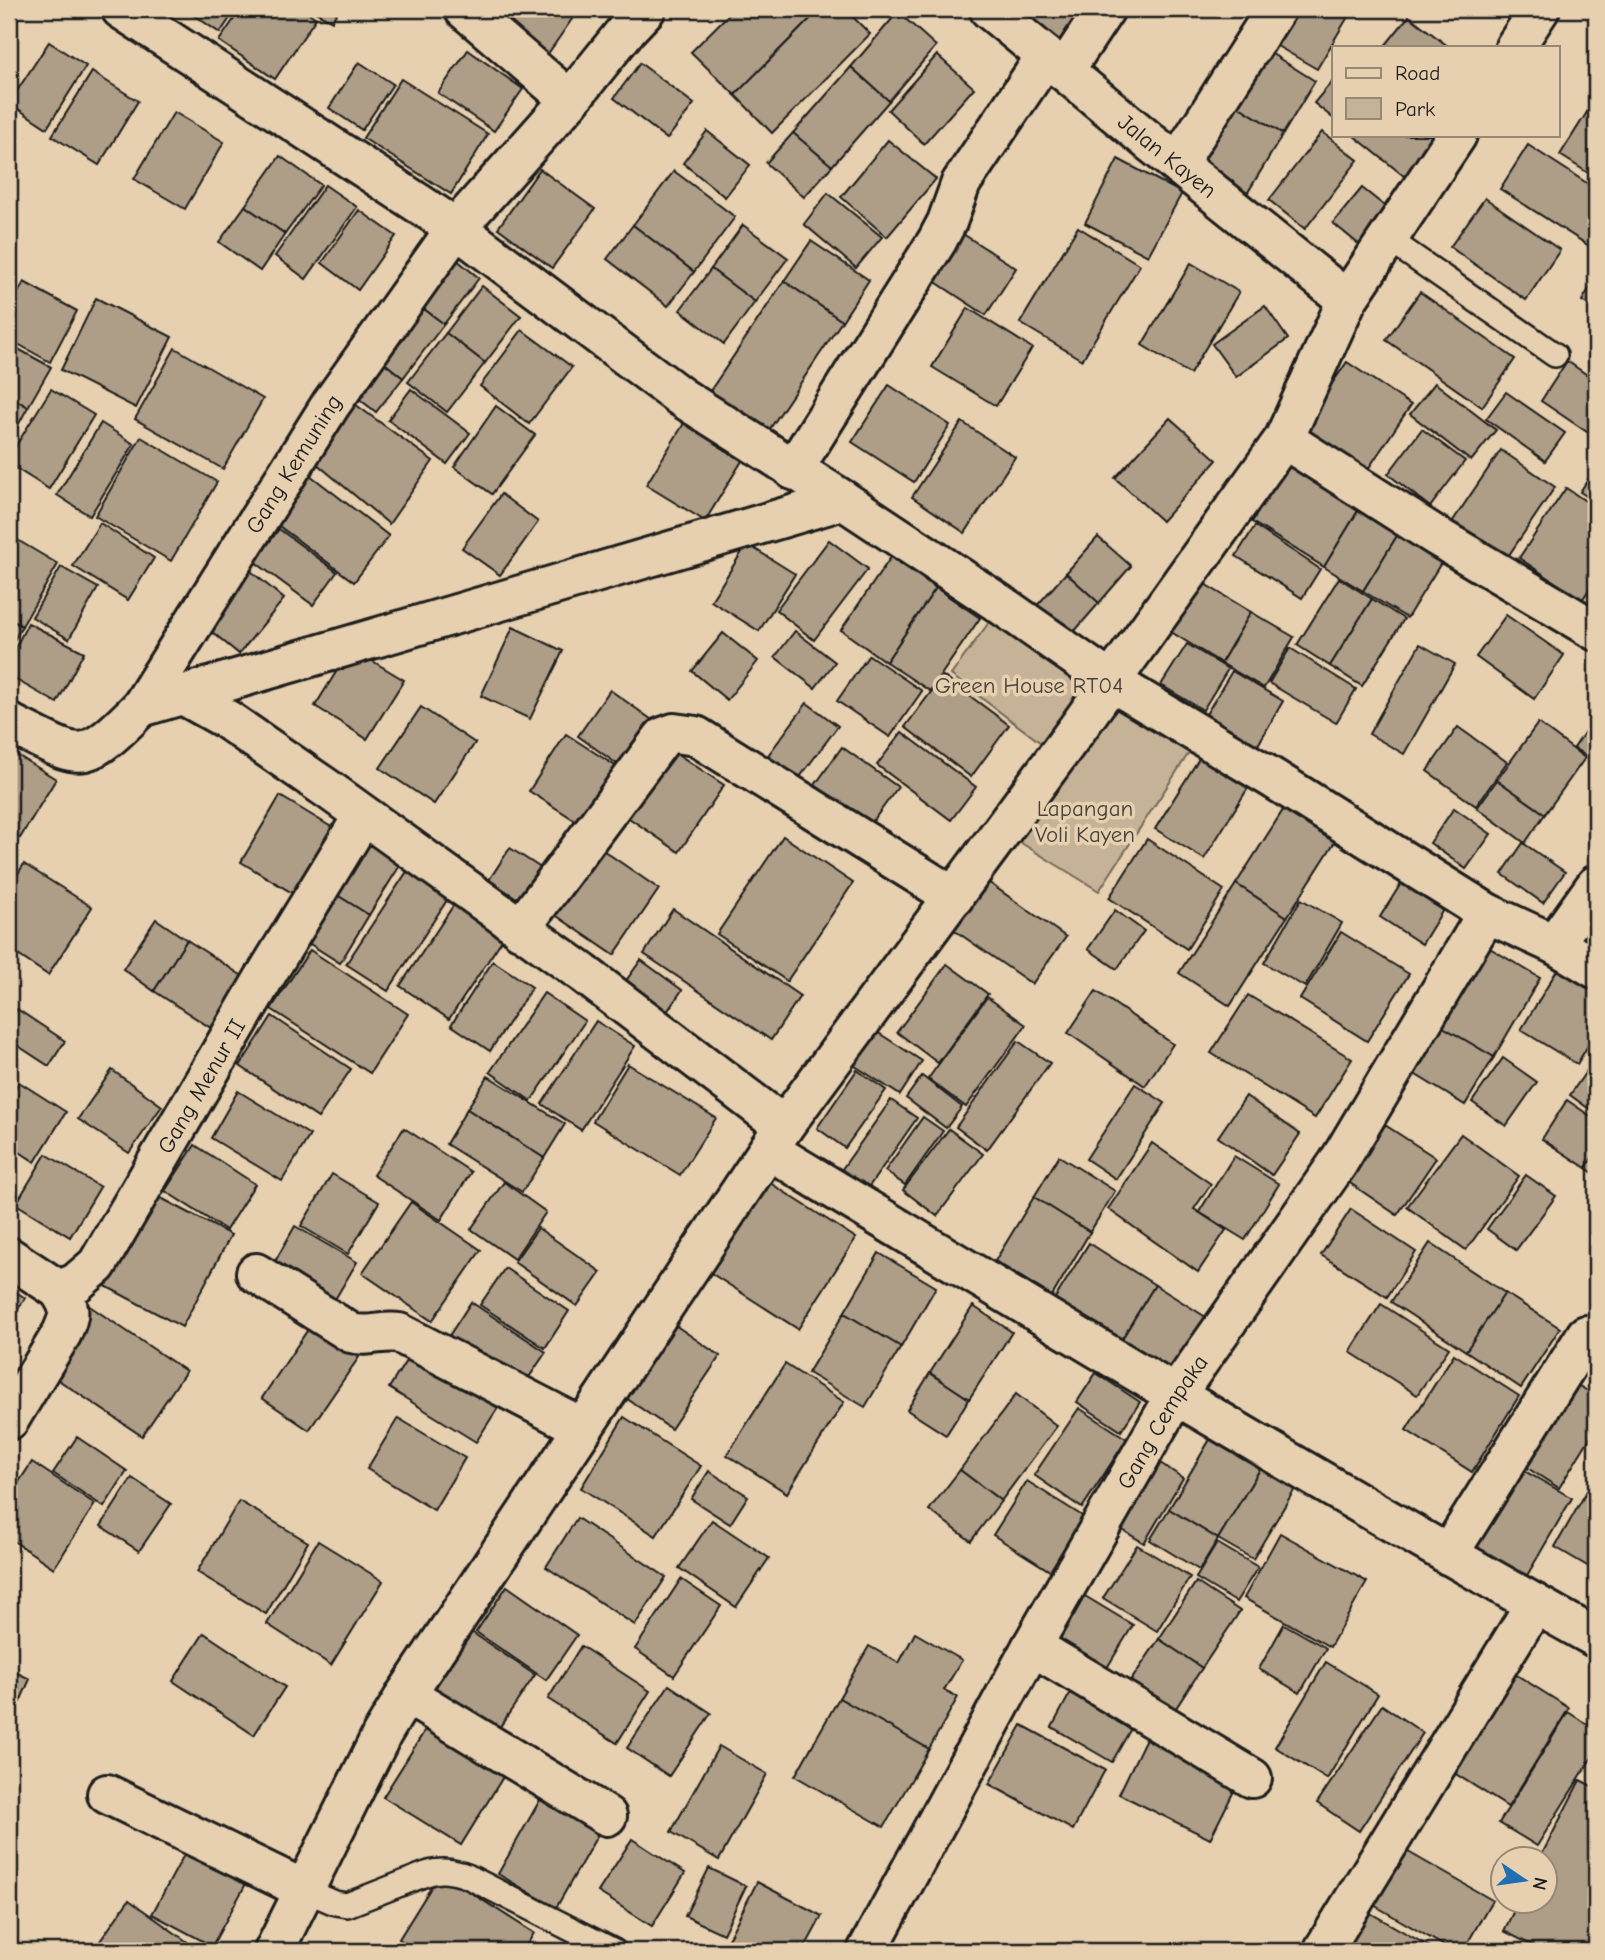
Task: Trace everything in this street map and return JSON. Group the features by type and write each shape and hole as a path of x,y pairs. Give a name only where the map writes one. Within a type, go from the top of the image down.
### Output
{"street":[{"path":"121,9 456,228 681,397 843,500 1110,681 1272,778 1487,913 1554,944 1596,969"},
{"path":"464,9 570,100"},
{"name":"Gang Kemuning","path":"9,723 71,753 87,752 108,740 141,707 331,404 456,228 570,100 646,9"},
{"name":"Jalan Kayen","path":"989,9 1348,300"},
{"path":"793,470 937,241 961,183 1055,64 1105,9"},
{"path":"1177,164 1276,9"},
{"path":"1516,46 1540,9"},
{"path":"274,1951 382,1734 405,1694 777,1138 1077,729 1284,439 1348,300 1456,136"},
{"path":"1284,439 1436,536 1596,631"},
{"path":"141,707 843,500"},
{"path":"183,695 226,719 583,973 777,1138 1175,1396 1596,1638"},
{"path":"520,929 663,737 674,733 696,736 954,897"},
{"name":"Gang Menur II","path":"59,1290 76,1283 97,1265 263,979 363,816"},
{"path":"1554,944 1596,885"},
{"name":"Gang Cempaka","path":"867,1951 1032,1646 1175,1396 1338,1163 1487,913"},
{"path":"9,1257 59,1290 70,1307 62,1334 9,1420"},
{"path":"256,1273 351,1333 367,1336 390,1331 399,1334 583,1428"},
{"path":"1448,1555 1586,1335"},
{"path":"1324,1949 1535,1604"},
{"path":"1032,1646 1252,1778"},
{"path":"405,1694 607,1816"},
{"path":"107,1794 304,1890"}],"lane":[{"path":"1388,239 1555,355"},
{"path":"304,1890 346,1905 426,1874 453,1871 614,1951"}],"green space":[{"name":"Green House RT04","path":"995,614 1087,679 1045,746 951,675"},
{"name":"Lapangan Voli Kayen","path":"1113,695 1196,742 1099,891 1013,838"}],"building":[{"path":"185,9 236,9 220,33"},
{"path":"241,9 303,9 316,18 275,79 219,41"},
{"path":"310,9 339,9 332,21"},
{"path":"498,9 579,9 543,61 487,25"},
{"path":"734,9 820,9 735,95 691,52"},
{"path":"820,9 845,9 870,34 772,133 735,95"},
{"path":"1038,9 1102,9 1072,55 1027,25"},
{"path":"1282,9 1352,10 1317,69 1265,39"},
{"path":"898,12 936,46 889,101 851,67"},
{"path":"1409,16 1448,46 1385,46"},
{"path":"49,42 86,66 47,128 9,103"},
{"path":"1261,47 1315,81 1283,134 1228,100"},
{"path":"468,50 523,89 494,131 438,93"},
{"path":"937,55 974,88 924,144 888,110"},
{"path":"359,62 393,84 362,130 329,108"},
{"path":"640,63 694,104 667,139 614,98"},
{"path":"851,67 889,101 832,166 793,133"},
{"path":"92,72 138,101 99,165 52,136"},
{"path":"401,79 488,134 451,194 363,138"},
{"path":"1332,81 1332,117 1314,103"},
{"path":"1596,98 1596,178 1560,155"},
{"path":"1228,100 1283,134 1245,197 1190,163"},
{"path":"174,112 224,142 185,209 134,179"},
{"path":"707,131 750,165 725,197 683,163"},
{"path":"1322,132 1358,160 1305,229 1269,200"},
{"path":"793,133 832,166 804,197 766,163"},
{"path":"1354,136 1444,136 1409,180"},
{"path":"888,140 936,179 887,237 841,197"},
{"path":"1528,145 1596,189 1596,239 1591,247 1500,189"},
{"path":"280,156 321,185 285,234 245,206"},
{"path":"1118,159 1182,193 1148,256 1085,223"},
{"path":"540,169 595,209 552,268 498,228"},
{"path":"674,171 735,217 694,272 633,225"},
{"path":"325,185 357,207 306,279 275,256"},
{"path":"1362,188 1396,215 1367,251 1333,223"},
{"path":"828,193 882,237 856,268 804,224"},
{"path":"1485,198 1560,250 1526,300 1450,247"},
{"path":"245,206 285,234 260,271 219,242"},
{"path":"359,210 396,236 358,290 322,263"},
{"path":"633,225 694,272 668,306 607,259"},
{"path":"743,225 788,258 755,302 711,269"},
{"path":"1078,227 1140,265 1082,360 1020,323"},
{"path":"963,234 1016,268 986,315 934,281"},
{"path":"811,241 869,280 842,321 784,281"},
{"path":"445,250 479,278 444,324 409,298"},
{"path":"1191,263 1239,292 1190,374 1142,345"},
{"path":"711,269 755,302 724,344 680,310"},
{"path":"1596,277 1596,310 1582,301"},
{"path":"784,281 842,321 763,439 704,400"},
{"path":"24,282 77,311 50,362 9,339 9,309"},
{"path":"482,286 521,316 485,363 446,333"},
{"path":"1420,292 1515,359 1482,407 1386,340"},
{"path":"96,298 172,337 136,408 61,370"},
{"path":"409,298 444,324 403,378 372,353"},
{"path":"1265,306 1288,339 1236,377 1212,344"},
{"path":"968,308 1032,348 996,406 932,367"},
{"path":"522,330 572,367 529,424 480,386"},
{"path":"446,333 485,363 447,412 408,382"},
{"path":"9,344 51,367 28,407 9,396"},
{"path":"175,348 263,399 223,469 135,419"},
{"path":"372,353 403,378 376,412 345,388"},
{"path":"1567,361 1596,381 1596,438 1541,401"},
{"path":"1347,362 1411,405 1364,475 1299,431"},
{"path":"1435,383 1496,430 1471,461 1410,414"},
{"path":"889,385 950,425 914,482 852,442"},
{"path":"51,389 94,415 49,489 9,464 9,457"},
{"path":"411,389 470,433 447,464 388,420"},
{"path":"1506,392 1565,433 1545,461 1486,419"},
{"path":"341,394 433,461 389,524 304,453"},
{"path":"9,396 28,407 9,442"},
{"path":"496,406 535,435 492,494 454,467"},
{"path":"1170,418 1217,460 1162,521 1115,478"},
{"path":"686,420 745,456 705,521 646,485"},
{"path":"962,422 1015,457 965,533 912,497"},
{"path":"101,423 134,444 90,516 57,495"},
{"path":"1422,429 1465,461 1430,507 1388,474"},
{"path":"141,437 217,482 171,561 95,516"},
{"path":"1501,450 1555,487 1500,568 1446,531"},
{"path":"1289,462 1361,506 1324,567 1252,522"},
{"path":"1596,467 1596,502 1580,492"},
{"path":"310,475 389,536 354,582 275,523"},
{"path":"1566,488 1596,508 1596,579 1582,600 1519,558"},
{"path":"501,494 538,522 500,575 462,548"},
{"path":"1361,506 1400,531 1363,591 1324,567"},
{"path":"100,523 154,558 128,600 73,566"},
{"path":"1255,526 1320,569 1302,598 1236,556"},
{"path":"279,529 337,572 313,605 255,562"},
{"path":"1400,531 1444,558 1407,618 1363,591"},
{"path":"1098,537 1131,566 1099,603 1066,573"},
{"path":"14,538 58,564 22,626 9,619 9,546"},
{"path":"829,540 868,569 814,640 776,610"},
{"path":"747,544 795,574 759,631 711,601"},
{"path":"891,557 936,588 886,662 841,630"},
{"path":"61,567 98,588 69,639 32,617"},
{"path":"246,567 284,599 239,654 200,622"},
{"path":"1066,573 1099,603 1067,640 1033,610"},
{"path":"1339,578 1372,599 1330,666 1297,645"},
{"path":"1198,580 1251,612 1221,663 1168,630"},
{"path":"936,588 980,618 930,691 886,662"},
{"path":"1372,599 1404,619 1362,686 1330,666"},
{"path":"1251,612 1294,637 1264,688 1221,663"},
{"path":"1506,615 1564,655 1534,699 1476,657"},
{"path":"9,619 22,626 9,649"},
{"path":"28,623 84,652 57,703 9,676 9,660"},
{"path":"513,627 563,651 530,719 481,696"},
{"path":"795,631 835,662 815,688 775,657"},
{"path":"723,633 758,661 727,700 692,671"},
{"path":"1187,644 1228,669 1203,710 1161,685"},
{"path":"1420,644 1455,664 1404,754 1369,734"},
{"path":"351,648 404,680 367,739 315,706"},
{"path":"1290,648 1356,689 1336,723 1269,683"},
{"path":"869,655 922,691 890,737 837,701"},
{"path":"1232,671 1283,701 1254,752 1202,721"},
{"path":"943,676 1009,725 971,777 905,727"},
{"path":"610,690 662,727 631,774 578,736"},
{"path":"807,703 838,726 794,785 763,762"},
{"path":"421,707 475,743 434,804 380,768"},
{"path":"1596,715 1596,763 1574,748"},
{"path":"1538,723 1585,758 1545,814 1497,780"},
{"path":"1458,727 1507,762 1476,806 1427,771"},
{"path":"902,732 976,787 951,820 877,765"},
{"path":"566,734 617,767 581,824 529,791"},
{"path":"842,747 898,787 870,825 815,785"},
{"path":"670,749 724,785 679,852 626,816"},
{"path":"9,750 56,779 20,838 9,831"},
{"path":"1200,757 1248,788 1204,859 1155,829"},
{"path":"1497,780 1545,814 1525,843 1477,808"},
{"path":"280,796 338,831 299,897 241,862"},
{"path":"1285,807 1336,840 1287,917 1236,884"},
{"path":"1454,808 1491,834 1466,869 1430,843"},
{"path":"783,836 853,883 787,981 717,934"},
{"path":"361,837 402,862 369,915 329,890"},
{"path":"9,838 17,843 9,856"},
{"path":"1147,839 1224,890 1187,949 1109,898"},
{"path":"1523,843 1565,872 1543,903 1502,874"},
{"path":"597,846 659,889 614,955 551,912"},
{"path":"510,848 550,874 529,906 489,880"},
{"path":"24,864 92,907 48,975 9,949 9,888"},
{"path":"408,870 449,897 388,991 346,964"},
{"path":"1407,874 1449,900 1422,944 1380,917"},
{"path":"988,882 1066,937 1032,984 954,930"},
{"path":"1236,884 1287,917 1230,1006 1179,973"},
{"path":"329,890 369,915 340,963 299,937"},
{"path":"1301,899 1342,923 1305,987 1264,963"},
{"path":"455,903 504,937 449,1019 400,986"},
{"path":"673,909 800,996 771,1040 644,954"},
{"path":"1115,910 1144,931 1117,969 1088,949"},
{"path":"156,919 187,940 154,991 123,969"},
{"path":"1341,932 1409,974 1367,1041 1300,999"},
{"path":"187,940 247,979 214,1030 154,991"},
{"path":"1478,941 1540,978 1494,1057 1431,1020"},
{"path":"310,950 408,1014 370,1073 271,1009"},
{"path":"1565,957 1596,977 1596,1032 1577,1064 1521,1030"},
{"path":"641,960 682,990 662,1019 620,989"},
{"path":"493,961 532,987 490,1051 451,1025"},
{"path":"947,964 988,994 938,1063 897,1032"},
{"path":"1096,991 1173,1044 1145,1086 1068,1033"},
{"path":"544,993 585,1021 531,1101 490,1072"},
{"path":"1248,995 1352,1059 1315,1118 1211,1053"},
{"path":"987,997 1026,1025 966,1107 928,1079"},
{"path":"17,1009 65,1041 49,1066 9,1040 9,1021"},
{"path":"272,1016 351,1069 318,1118 240,1066"},
{"path":"1431,1020 1494,1057 1465,1105 1403,1067"},
{"path":"596,1021 635,1046 581,1130 542,1104"},
{"path":"874,1030 922,1061 900,1095 852,1064"},
{"path":"1018,1041 1050,1063 987,1150 956,1127"},
{"path":"1596,1057 1596,1114 1570,1095"},
{"path":"1503,1058 1537,1082 1506,1126 1472,1102"},
{"path":"628,1064 716,1118 680,1175 593,1121"},
{"path":"112,1070 162,1106 129,1153 78,1119"},
{"path":"857,1070 886,1090 845,1148 817,1128"},
{"path":"488,1076 565,1124 544,1158 467,1109"},
{"path":"922,1076 962,1107 946,1128 906,1098"},
{"path":"19,1082 66,1112 35,1162 9,1145 9,1097"},
{"path":"1135,1084 1165,1103 1116,1179 1086,1159"},
{"path":"238,1091 310,1135 282,1181 211,1138"},
{"path":"1246,1096 1300,1134 1272,1175 1218,1137"},
{"path":"891,1100 917,1118 863,1195 837,1176"},
{"path":"1567,1100 1596,1120 1596,1152 1586,1168 1542,1139"},
{"path":"467,1109 544,1158 522,1192 446,1144"},
{"path":"923,1117 943,1131 905,1185 885,1171"},
{"path":"1385,1125 1436,1158 1397,1215 1347,1181"},
{"path":"404,1128 471,1172 441,1220 373,1175"},
{"path":"949,1129 983,1154 937,1216 903,1190"},
{"path":"1461,1134 1519,1176 1466,1250 1407,1207"},
{"path":"1152,1143 1211,1184 1194,1209 1226,1230 1198,1272 1108,1209"},
{"path":"195,1145 255,1184 226,1230 165,1191"},
{"path":"1596,1152 1596,1175 1586,1168"},
{"path":"46,1154 100,1187 70,1237 16,1204"},
{"path":"1059,1156 1115,1191 1090,1232 1034,1197"},
{"path":"1234,1156 1279,1184 1245,1240 1199,1212"},
{"path":"332,1174 379,1202 348,1254 301,1226"},
{"path":"1526,1175 1556,1196 1516,1250 1487,1229"},
{"path":"764,1179 856,1238 798,1329 706,1270"},
{"path":"504,1182 546,1212 514,1259 471,1229"},
{"path":"144,1189 231,1235 182,1327 96,1281"},
{"path":"1034,1197 1090,1232 1052,1296 995,1261"},
{"path":"411,1202 481,1250 432,1321 362,1273"},
{"path":"1351,1209 1416,1252 1387,1297 1321,1255"},
{"path":"295,1226 357,1262 330,1308 269,1272"},
{"path":"538,1228 601,1272 577,1306 514,1262"},
{"path":"1089,1243 1155,1285 1120,1342 1054,1300"},
{"path":"1430,1243 1505,1293 1466,1351 1391,1302"},
{"path":"879,1253 936,1287 901,1347 844,1313"},
{"path":"505,1268 569,1311 545,1348 480,1305"},
{"path":"1155,1285 1209,1319 1173,1376 1120,1342"},
{"path":"9,1287 25,1298 9,1324"},
{"path":"1505,1293 1560,1328 1521,1388 1466,1351"},
{"path":"471,1302 546,1352 521,1389 447,1339"},
{"path":"1381,1304 1449,1348 1417,1395 1350,1352"},
{"path":"88,1305 186,1371 142,1436 45,1371"},
{"path":"973,1306 1012,1332 969,1399 930,1373"},
{"path":"844,1313 901,1347 865,1407 808,1373"},
{"path":"672,1323 720,1356 671,1429 623,1396"},
{"path":"311,1325 359,1357 309,1430 262,1398"},
{"path":"416,1345 503,1400 476,1442 389,1388"},
{"path":"1454,1354 1519,1396 1472,1472 1406,1430"},
{"path":"785,1364 844,1402 787,1493 727,1455"},
{"path":"930,1373 969,1399 946,1435 907,1410"},
{"path":"1096,1373 1140,1402 1121,1431 1077,1402"},
{"path":"1569,1380 1596,1396 1596,1428 1559,1488 1518,1462"},
{"path":"1016,1394 1057,1426 1001,1501 960,1470"},
{"path":"1079,1408 1127,1439 1082,1508 1034,1475"},
{"path":"624,1417 701,1466 656,1536 581,1488"},
{"path":"398,1418 465,1458 434,1510 367,1469"},
{"path":"1212,1436 1262,1466 1218,1539 1169,1509"},
{"path":"77,1437 127,1471 104,1507 53,1473"},
{"path":"1148,1455 1183,1478 1144,1543 1108,1521"},
{"path":"32,1462 95,1504 54,1568 9,1538 9,1497"},
{"path":"1262,1466 1296,1487 1253,1559 1218,1539"},
{"path":"1516,1466 1572,1498 1525,1579 1469,1547"},
{"path":"960,1470 1001,1501 971,1541 929,1510"},
{"path":"709,1471 748,1496 730,1524 691,1499"},
{"path":"1596,1475 1596,1571 1555,1547"},
{"path":"132,1478 171,1504 139,1551 101,1526"},
{"path":"1027,1481 1084,1517 1050,1571 993,1535"},
{"path":"239,1501 308,1542 266,1614 197,1572"},
{"path":"1169,1509 1218,1539 1199,1570 1150,1540"},
{"path":"577,1518 666,1577 635,1625 546,1567"},
{"path":"712,1520 769,1558 736,1607 679,1568"},
{"path":"1280,1533 1367,1582 1330,1647 1244,1598"},
{"path":"318,1541 383,1581 331,1665 267,1624"},
{"path":"1217,1543 1258,1567 1236,1602 1196,1578"},
{"path":"1137,1545 1190,1577 1157,1631 1103,1598"},
{"path":"681,1579 721,1606 674,1676 635,1649"},
{"path":"1196,1582 1240,1611 1202,1668 1159,1639"},
{"path":"507,1586 577,1635 546,1680 476,1632"},
{"path":"1075,1590 1133,1625 1102,1676 1044,1641"},
{"path":"1284,1624 1326,1648 1300,1693 1259,1669"},
{"path":"467,1629 535,1675 493,1737 425,1691"},
{"path":"204,1633 285,1687 254,1735 173,1681"},
{"path":"915,1633 962,1660 944,1690 958,1697 929,1749 839,1698 869,1646 899,1663"},
{"path":"1159,1639 1202,1668 1172,1714 1128,1685"},
{"path":"581,1646 650,1691 617,1743 548,1699"},
{"path":"1326,1662 1378,1694 1327,1779 1275,1747"},
{"path":"1504,1667 1569,1708 1508,1807 1443,1766"},
{"path":"9,1669 30,1679 9,1727"},
{"path":"1075,1684 1137,1718 1112,1762 1052,1727"},
{"path":"669,1685 711,1713 669,1776 627,1748"},
{"path":"839,1698 929,1749 884,1827 795,1776"},
{"path":"1382,1705 1423,1733 1359,1831 1317,1803"},
{"path":"1568,1712 1596,1730 1596,1751 1538,1844 1534,1844 1499,1823"},
{"path":"429,1724 506,1772 461,1845 383,1797"},
{"path":"1022,1725 1105,1770 1073,1830 989,1784"},
{"path":"1147,1736 1239,1781 1210,1839 1119,1794"},
{"path":"719,1746 767,1774 719,1860 671,1832"},
{"path":"1580,1780 1596,1788 1596,1951 1543,1951 1504,1931 1512,1914 1560,1914 1560,1844 1547,1844"},
{"path":"544,1793 602,1827 556,1908 498,1874"},
{"path":"632,1839 685,1873 652,1926 598,1892"},
{"path":"187,1849 247,1882 212,1946 152,1914"},
{"path":"1403,1849 1490,1899 1490,1904 1463,1951 1453,1951 1372,1904"},
{"path":"709,1868 746,1886 723,1934 685,1916"},
{"path":"440,1873 534,1933 523,1951 418,1951 399,1939"},
{"path":"757,1882 822,1916 803,1951 722,1951"},
{"path":"129,1900 200,1951 93,1951"},
{"path":"1365,1910 1437,1951 1342,1951"}]}
